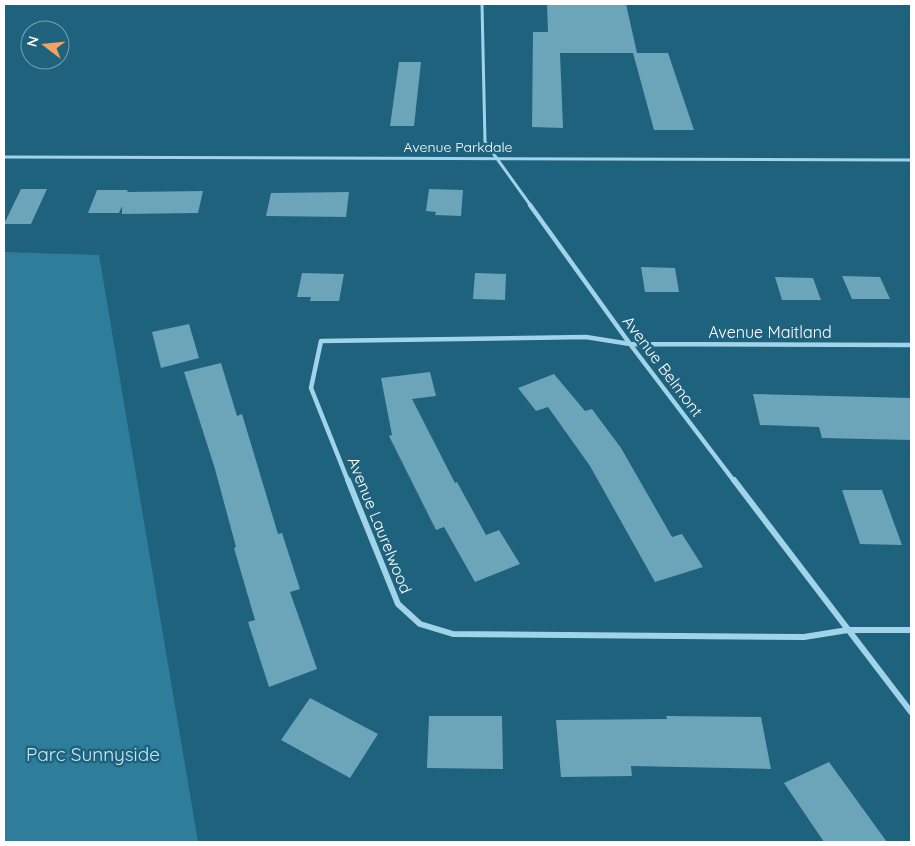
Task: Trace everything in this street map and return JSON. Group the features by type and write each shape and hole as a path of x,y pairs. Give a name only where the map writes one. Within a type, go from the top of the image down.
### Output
{"street":[{"name":"Avenue Belmont","path":"482,4 485,142 630,344 911,712"},
{"name":"Avenue Parkdale","path":"4,157 911,160"},
{"name":"Avenue Laurelwood","path":"630,344 586,337 321,341 311,388 398,604 420,624 453,634 804,637 848,630"},
{"name":"Avenue Maitland","path":"630,344 911,345"},
{"path":"848,630 911,630"}],"green space":[{"name":"Parc Sunnyside","path":"4,252 99,255 198,842 4,842"}],"building":[{"path":"547,4 626,4 637,53 668,53 694,130 654,130 633,53 560,53 563,128 532,127 533,32 548,32"},
{"path":"399,62 421,62 414,126 390,126"},
{"path":"21,189 47,189 31,224 4,224"},
{"path":"429,189 463,190 461,216 435,215 436,212 426,211"},
{"path":"97,190 128,190 127,192 203,191 198,213 122,214 122,206 119,213 88,213"},
{"path":"349,192 346,217 266,216 271,193"},
{"path":"641,267 675,268 679,292 645,292"},
{"path":"302,273 344,274 339,301 310,301 311,297 297,297"},
{"path":"475,273 506,274 505,300 473,299"},
{"path":"842,276 880,277 890,299 852,299"},
{"path":"775,277 813,278 821,300 782,300"},
{"path":"189,324 199,358 161,368 152,332"},
{"path":"221,363 237,416 242,414 278,534 282,533 300,589 290,592 317,669 269,687 248,622 255,620 234,548 236,547 215,469 184,372"},
{"path":"430,372 436,396 412,399 455,483 457,482 486,535 499,530 520,564 475,582 444,527 436,530 389,436 392,435 381,378"},
{"path":"554,374 585,411 592,409 621,448 672,537 682,534 703,567 655,582 590,466 548,407 536,411 518,388"},
{"path":"753,394 911,398 911,440 822,438 819,427 760,425"},
{"path":"842,490 882,490 902,545 860,544"},
{"path":"310,698 378,734 350,778 281,740"},
{"path":"429,716 502,716 503,769 427,768"},
{"path":"666,716 761,717 771,769 631,766 632,776 561,777 556,720 667,719"},
{"path":"829,762 887,842 824,842 784,783"}]}
